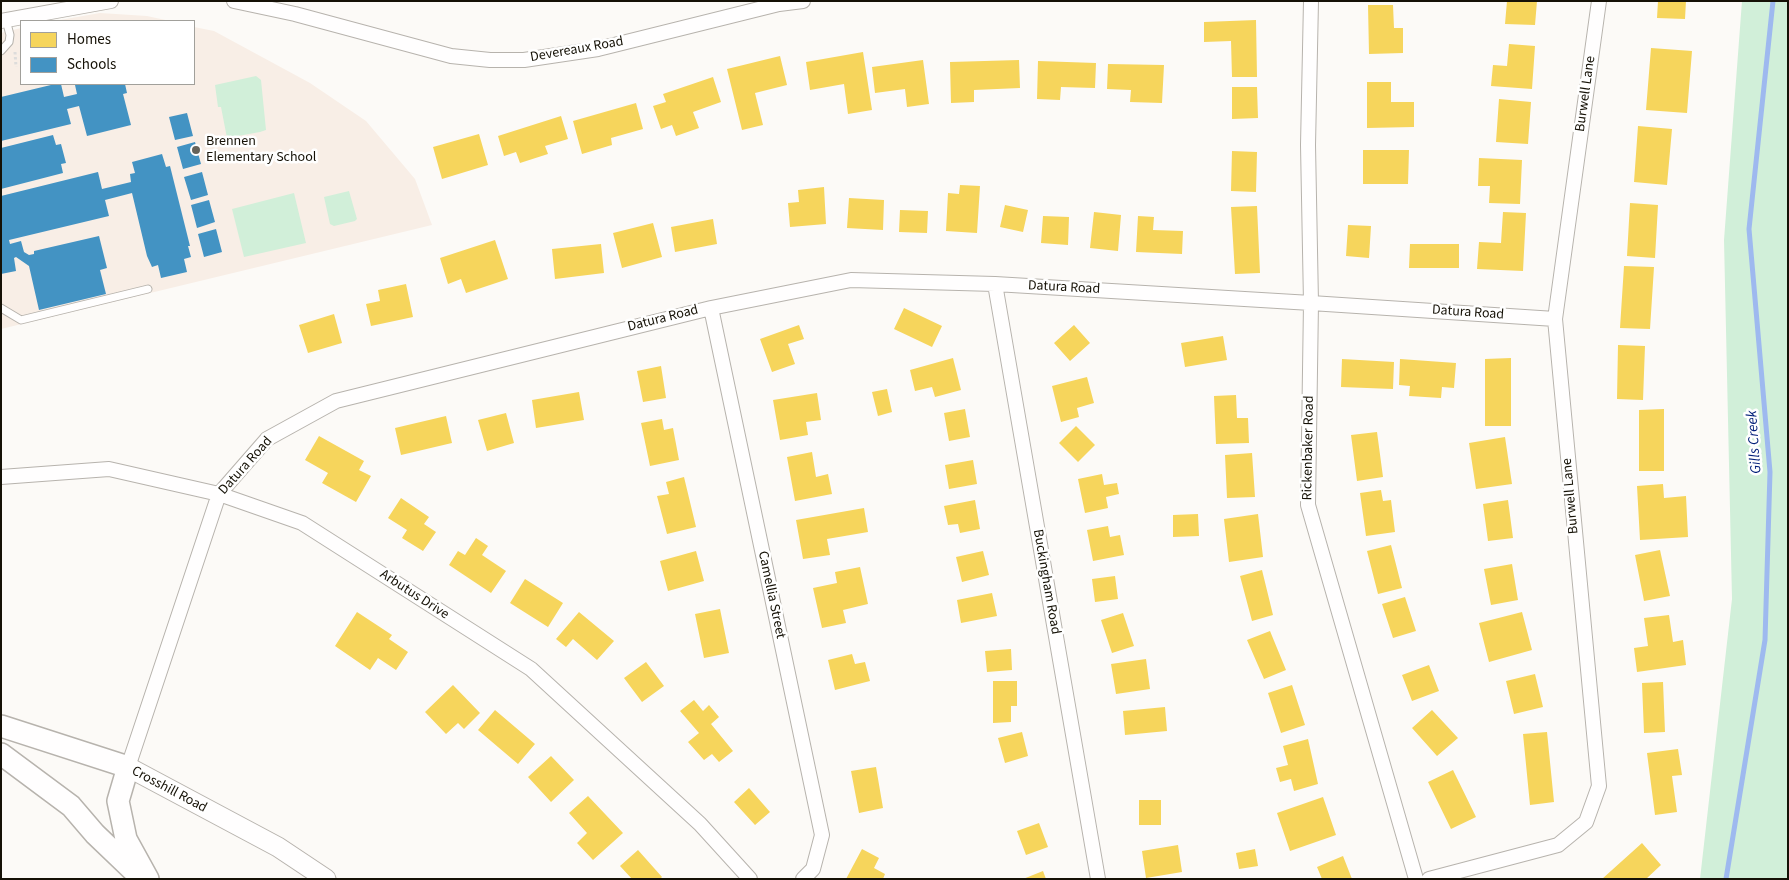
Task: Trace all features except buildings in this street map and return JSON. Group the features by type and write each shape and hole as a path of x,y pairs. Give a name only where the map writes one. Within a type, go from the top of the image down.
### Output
{"main road":[{"name":"Crosshill Road","path":"1,726 128,767 278,847 326,879"},
{"path":"1,754 71,806 95,834 142,879"},
{"name":"Datura Road","path":"128,767 118,801 126,839 148,879"}],"street":[{"path":"4,20 111,1"},
{"name":"Devereaux Road","path":"234,1 295,14 451,56 499,60 532,59 598,49 778,3 803,1"},
{"name":"Rickenbaker Road","path":"1311,1 1308,145 1311,302 1308,505 1416,879"},
{"name":"Burwell Lane","path":"1429,879 1558,845 1586,822 1599,786 1555,319 1599,1"},
{"name":"Datura Road","path":"128,767 219,494 267,439 336,401 710,308 851,280 995,284 1311,302 1555,319"},
{"name":"Buckingham Road","path":"995,284 1098,879"},
{"name":"Camellia Street","path":"710,308 822,835 813,869 804,879"},
{"name":"Arbutus Drive","path":"1,477 109,469 219,494 302,523 531,669 700,824 750,879"}],"lane":[{"path":"1,51 9,42 10,35 4,20"},
{"path":"1,308 20,320 148,290"}],"path":[{"path":"16,67 15,52 17,47"}],"shaded area":[{"path":"100,13 147,16 165,20 60,20"},
{"name":"Brennen Elementary School","path":"195,27 214,31 310,83 366,121 415,179 432,225 1,329 1,33 20,28 20,85 195,85"}],"green space":[{"path":"1742,1 1788,1 1788,879 1700,879 1732,599 1724,240"},
{"path":"256,76 261,80 266,130 227,138 221,107 218,107 215,85"},
{"path":"349,191 357,219 334,226 330,224 324,197"},
{"path":"294,193 306,243 244,257 232,209"}],"waterway":[{"name":"Gills Creek","path":"1726,879 1765,640 1770,472 1749,229 1773,1"}],"place":[{"name":"Brennen Elementary School","path":"196,150"}]}
